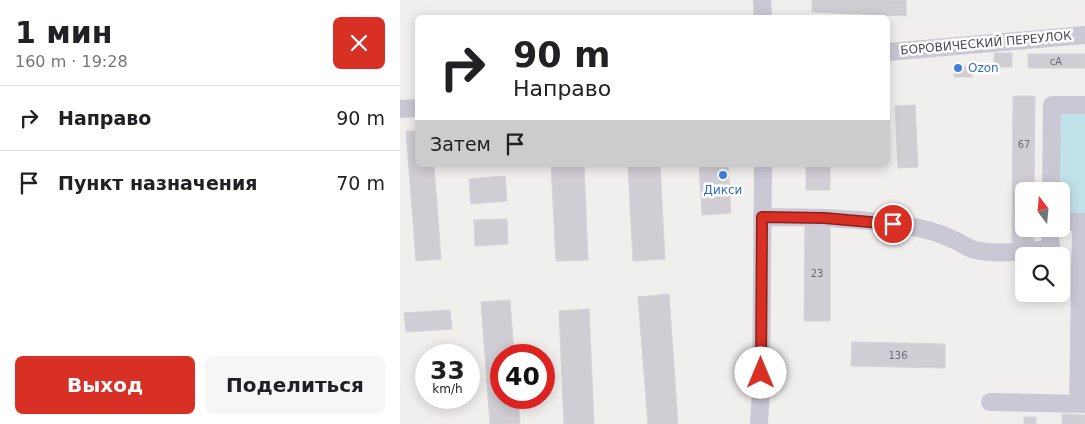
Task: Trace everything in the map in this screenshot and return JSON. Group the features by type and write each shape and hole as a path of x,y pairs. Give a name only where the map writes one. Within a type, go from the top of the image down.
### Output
{"street":[{"path":"762,0 763,15"},
{"name":"БОРОВИЧЕСКИЙ ПЕРЕУЛОК","path":"890,52 1085,35"},
{"path":"1051,182 1052,105 1085,104"},
{"path":"400,109 415,108"},
{"path":"759,424 761,392 763,167"},
{"path":"762,217 824,218 908,226 953,239 973,249 988,252 1051,249 1050,238"},
{"path":"990,402 1082,404 1083,222 1070,222"}],"shaded area":[{"path":"1085,108 1085,214 1070,214 1070,182 1056,182 1057,113"}],"building":[{"path":"812,0 906,0 906,16 812,12"},
{"path":"994,53 1012,53 1012,67 994,67"},
{"path":"1028,54 1085,54 1085,68 1028,68"},
{"path":"955,66 972,66 972,77 954,77"},
{"path":"1013,96 1035,96 1034,182 1015,182 1015,238 1034,238 1034,243 1012,243"},
{"path":"915,105 918,167 898,168 895,106"},
{"path":"406,131 415,131 415,167 434,167 441,259 416,261"},
{"path":"551,167 584,167 588,260 556,261"},
{"path":"628,167 660,167 665,259 633,261"},
{"path":"699,167 728,167 731,213 702,215"},
{"path":"806,167 830,167 830,190 806,190"},
{"path":"505,176 507,201 471,204 469,179"},
{"path":"507,219 508,244 475,246 474,220"},
{"path":"805,224 830,224 830,321 804,321"},
{"path":"669,294 678,424 648,424 638,297"},
{"path":"510,300 513,344 490,344 490,409 519,409 520,424 490,424 481,302"},
{"path":"589,309 594,424 564,424 559,311"},
{"path":"450,310 452,329 406,332 404,313"},
{"path":"852,342 945,344 945,368 851,366"},
{"path":"1062,414 1085,415 1085,424 1062,424"},
{"path":"1024,417 1036,417 1036,424 1024,424"}],"place":[{"name":"Ozon","path":"958,68"},
{"name":"Дикси","path":"723,175"}],"route":[{"path":"761,373 762,217 824,218 893,224"}]}
